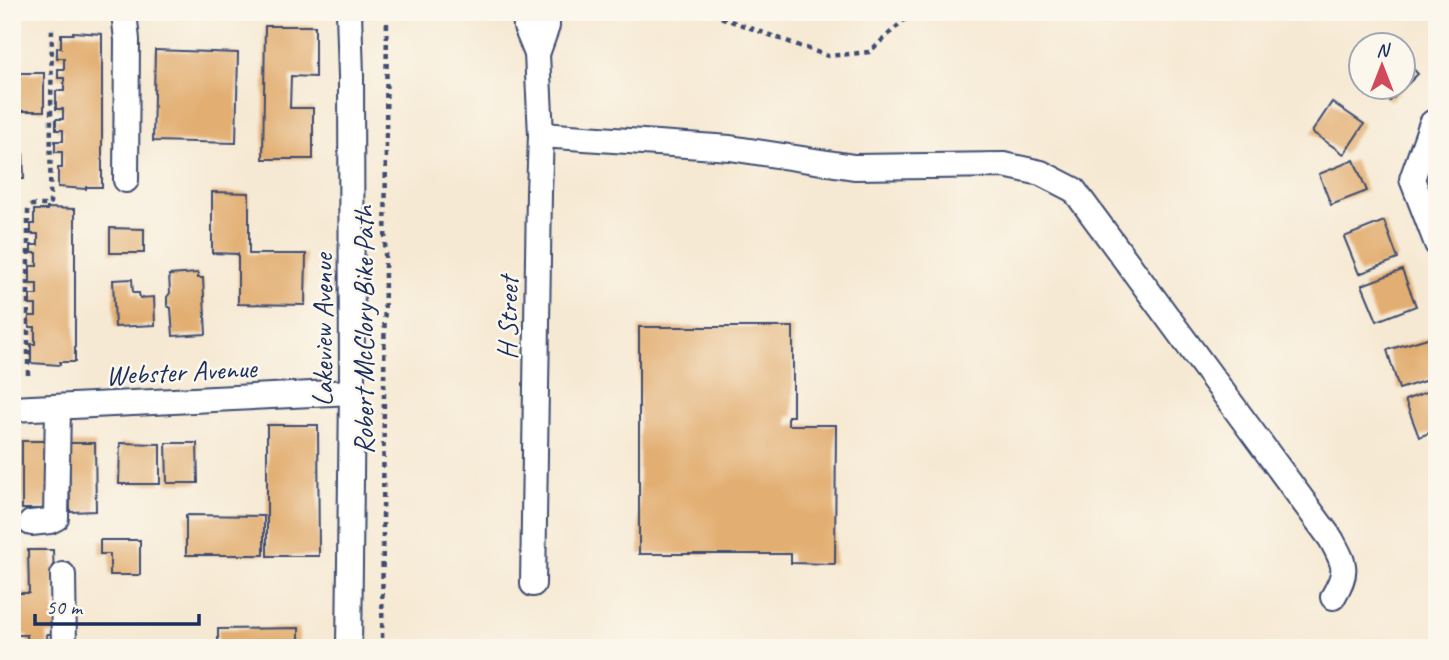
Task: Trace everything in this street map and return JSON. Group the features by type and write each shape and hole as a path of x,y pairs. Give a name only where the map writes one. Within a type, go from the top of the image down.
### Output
{"street":[{"path":"124,12 127,40 126,180"},
{"name":"Lakeview Avenue","path":"349,12 352,392 349,648"},
{"name":"H Street","path":"525,12 526,27 537,54 541,135 533,584"},
{"name":"H Street","path":"537,54 547,26 547,12"},
{"path":"1437,120 1432,123 1412,179 1437,244"},
{"path":"541,135 730,148 854,167 1004,165 1041,173 1074,190 1331,539 1343,561 1344,579 1333,597"},
{"name":"Webster Avenue","path":"12,409 352,392"},
{"path":"31,523 56,518 58,407"},
{"path":"63,575 64,648"}],"path":[{"name":"Robert McClory Bike Path","path":"382,648 387,12"},
{"path":"713,12 717,16 828,55 869,52 912,12"},
{"path":"28,375 28,211 32,205 50,205 52,25"}],"building":[{"path":"265,26 315,26 315,77 291,76 290,108 313,108 313,159 263,159"},
{"path":"61,34 102,34 102,187 58,187 58,168 62,168 62,152 55,152 55,141 63,141 63,130 56,130 56,119 63,119 63,109 56,109 56,91 64,91 64,78 58,78 58,69 64,69 64,58 57,58 57,48 61,48"},
{"path":"155,50 238,53 236,143 153,141"},
{"path":"12,73 44,73 44,111 16,111 16,90 12,90"},
{"path":"1332,102 1364,124 1344,154 1312,132"},
{"path":"12,154 23,154 24,179 12,179"},
{"path":"1354,160 1367,191 1331,205 1319,174"},
{"path":"212,192 249,193 249,254 306,254 305,305 238,304 238,254 212,253"},
{"path":"75,209 75,362 60,362 60,365 31,363 35,327 29,327 29,316 36,316 36,305 30,305 30,295 37,295 37,284 30,284 30,266 37,266 37,253 31,253 31,245 38,245 38,234 31,234 31,224 34,224 34,210"},
{"path":"1384,221 1398,259 1359,274 1344,237"},
{"path":"110,228 144,229 144,253 110,253"},
{"path":"1402,270 1416,306 1377,321 1362,285"},
{"path":"198,273 198,278 203,278 206,334 173,336 171,308 167,306 170,293 169,275"},
{"path":"132,279 133,293 139,293 140,298 154,297 155,325 115,327 113,280"},
{"path":"639,327 793,327 793,416 788,416 788,425 836,425 835,564 791,563 791,554 639,554"},
{"path":"1431,337 1437,358 1437,377 1399,389 1387,350"},
{"path":"1437,388 1437,430 1419,437 1405,400"},
{"path":"267,425 318,425 319,556 267,556"},
{"path":"22,441 50,441 50,509 22,509"},
{"path":"69,443 95,443 96,511 70,512"},
{"path":"120,443 160,444 160,484 119,484"},
{"path":"166,443 197,443 198,483 167,483"},
{"path":"186,515 264,516 264,555 186,555"},
{"path":"100,540 140,540 140,575 110,575 110,554 100,554"},
{"path":"28,550 53,550 56,634 47,634 48,648 28,648 27,635 12,635 12,593 29,593"},
{"path":"299,628 299,648 218,648 218,629"}]}
